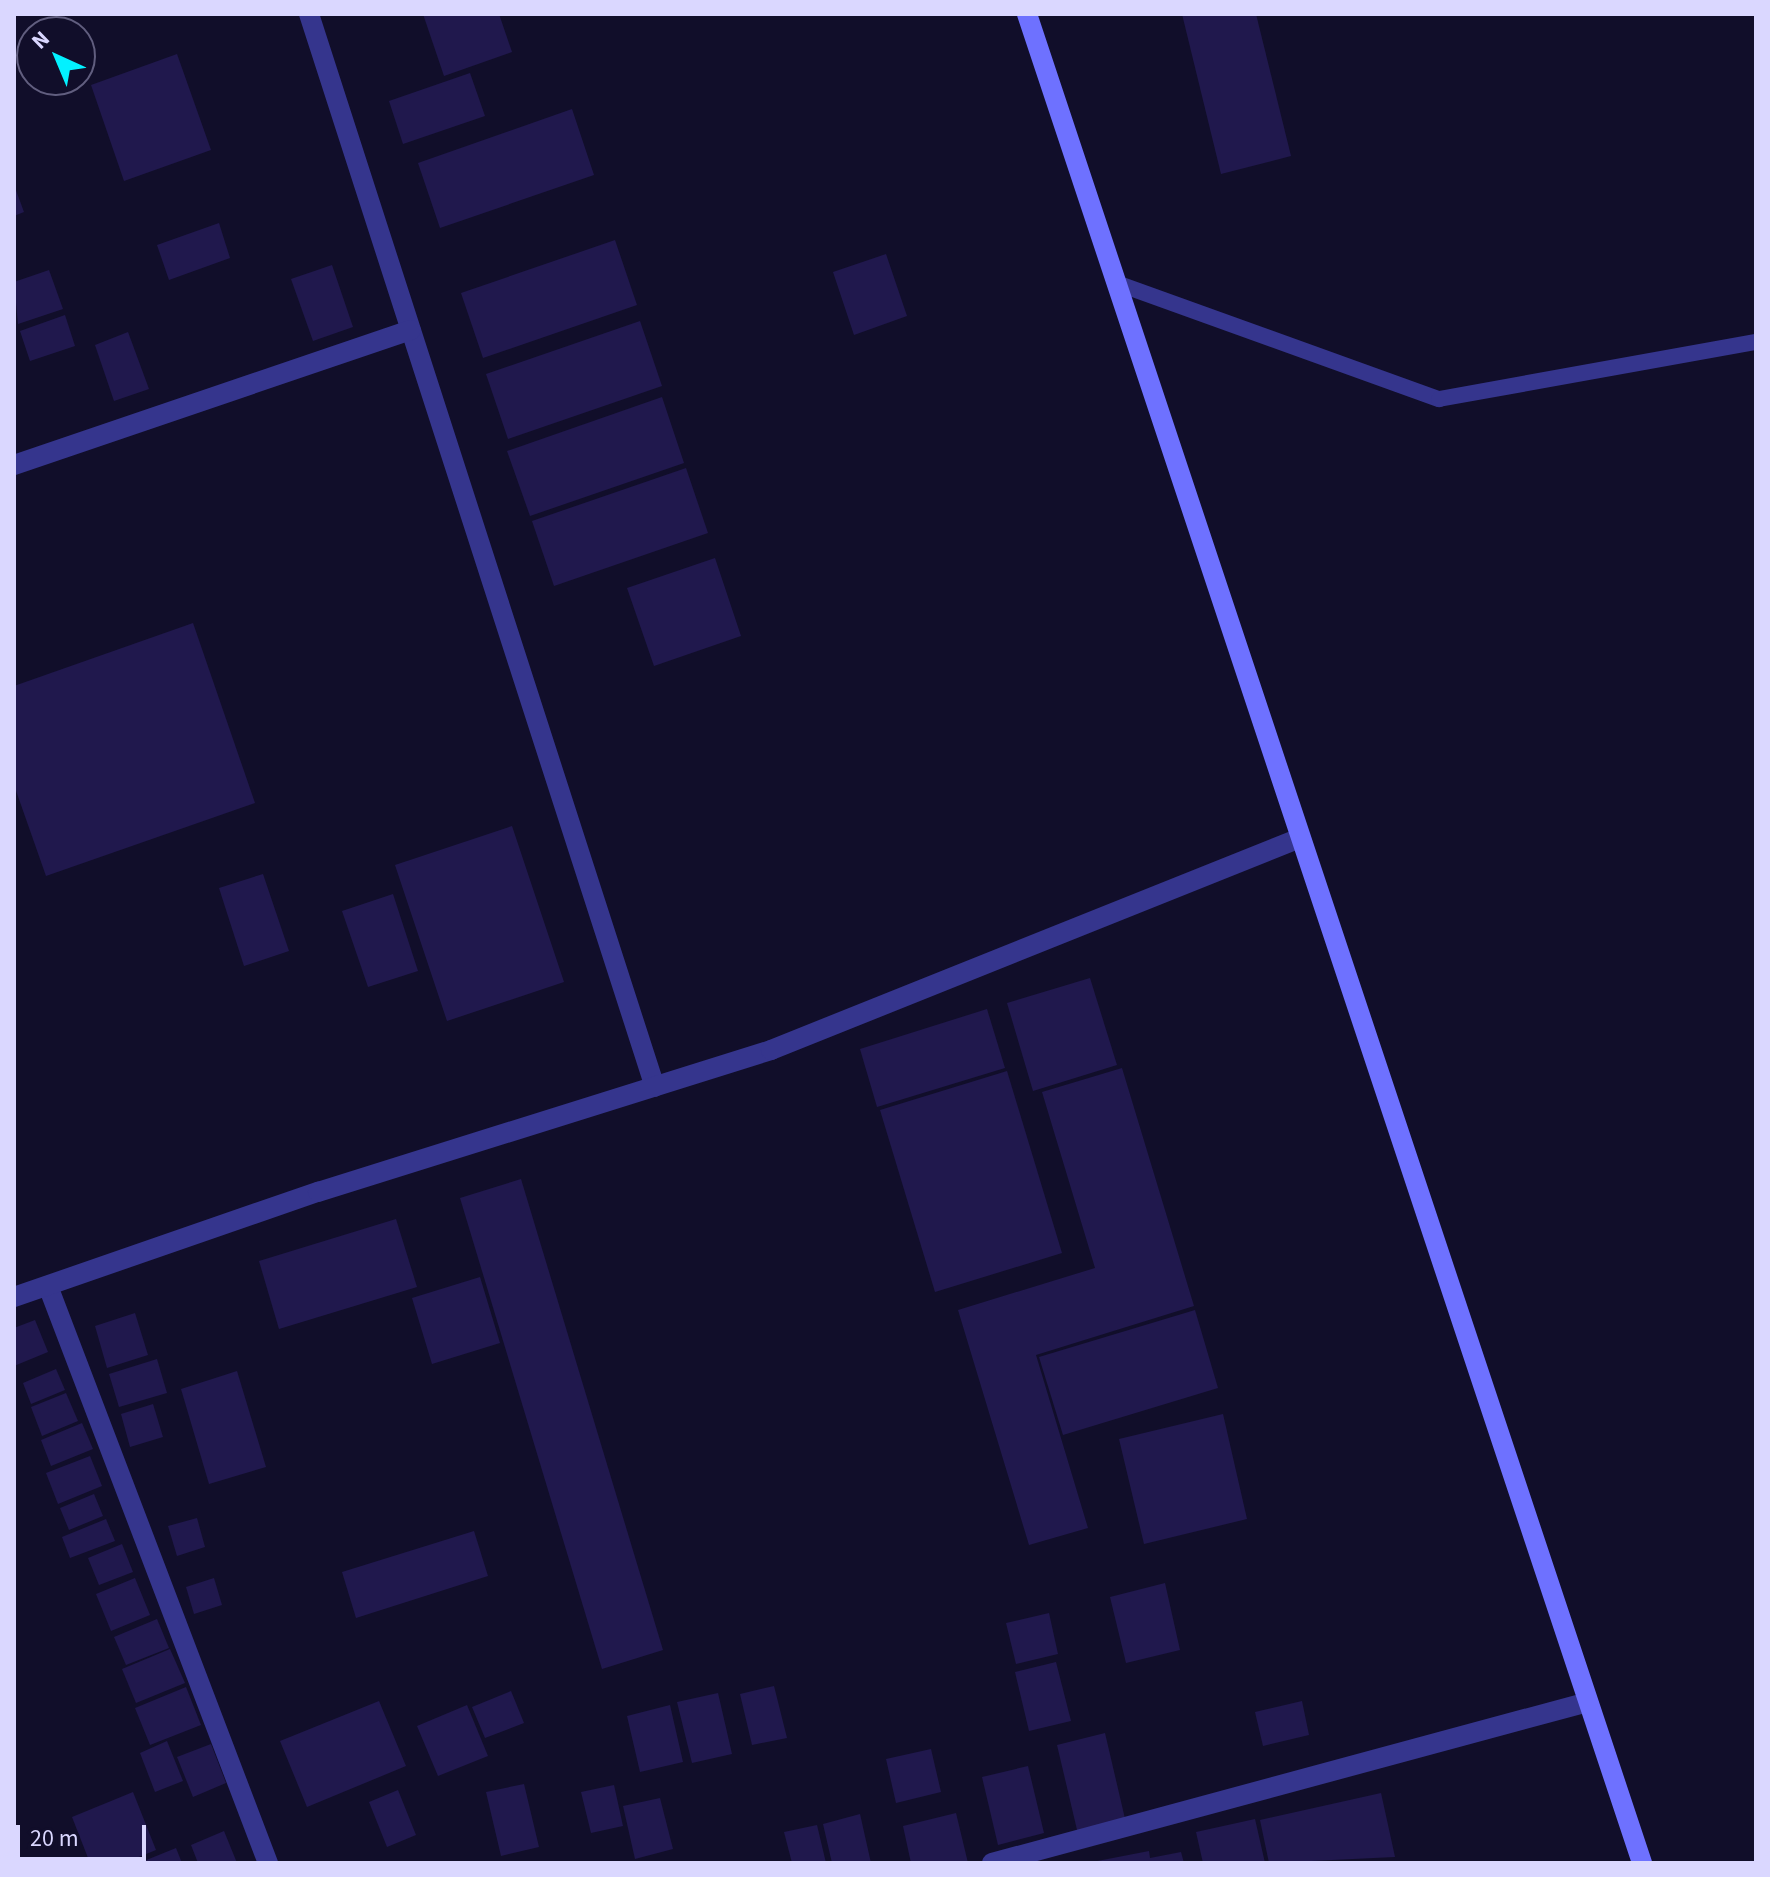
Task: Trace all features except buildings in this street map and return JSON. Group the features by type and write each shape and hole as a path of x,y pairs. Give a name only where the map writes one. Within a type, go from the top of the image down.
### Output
{"street":[{"path":"309,14 655,1087"},
{"path":"1027,14 1122,285 1300,838 1588,1702 1635,1862"},
{"path":"14,465 411,330"},
{"path":"14,1297 771,1050 1300,838"},
{"path":"48,1286 268,1863"},
{"path":"992,1863 1588,1702"}],"lane":[{"path":"1122,285 1439,399 1756,342"}]}
